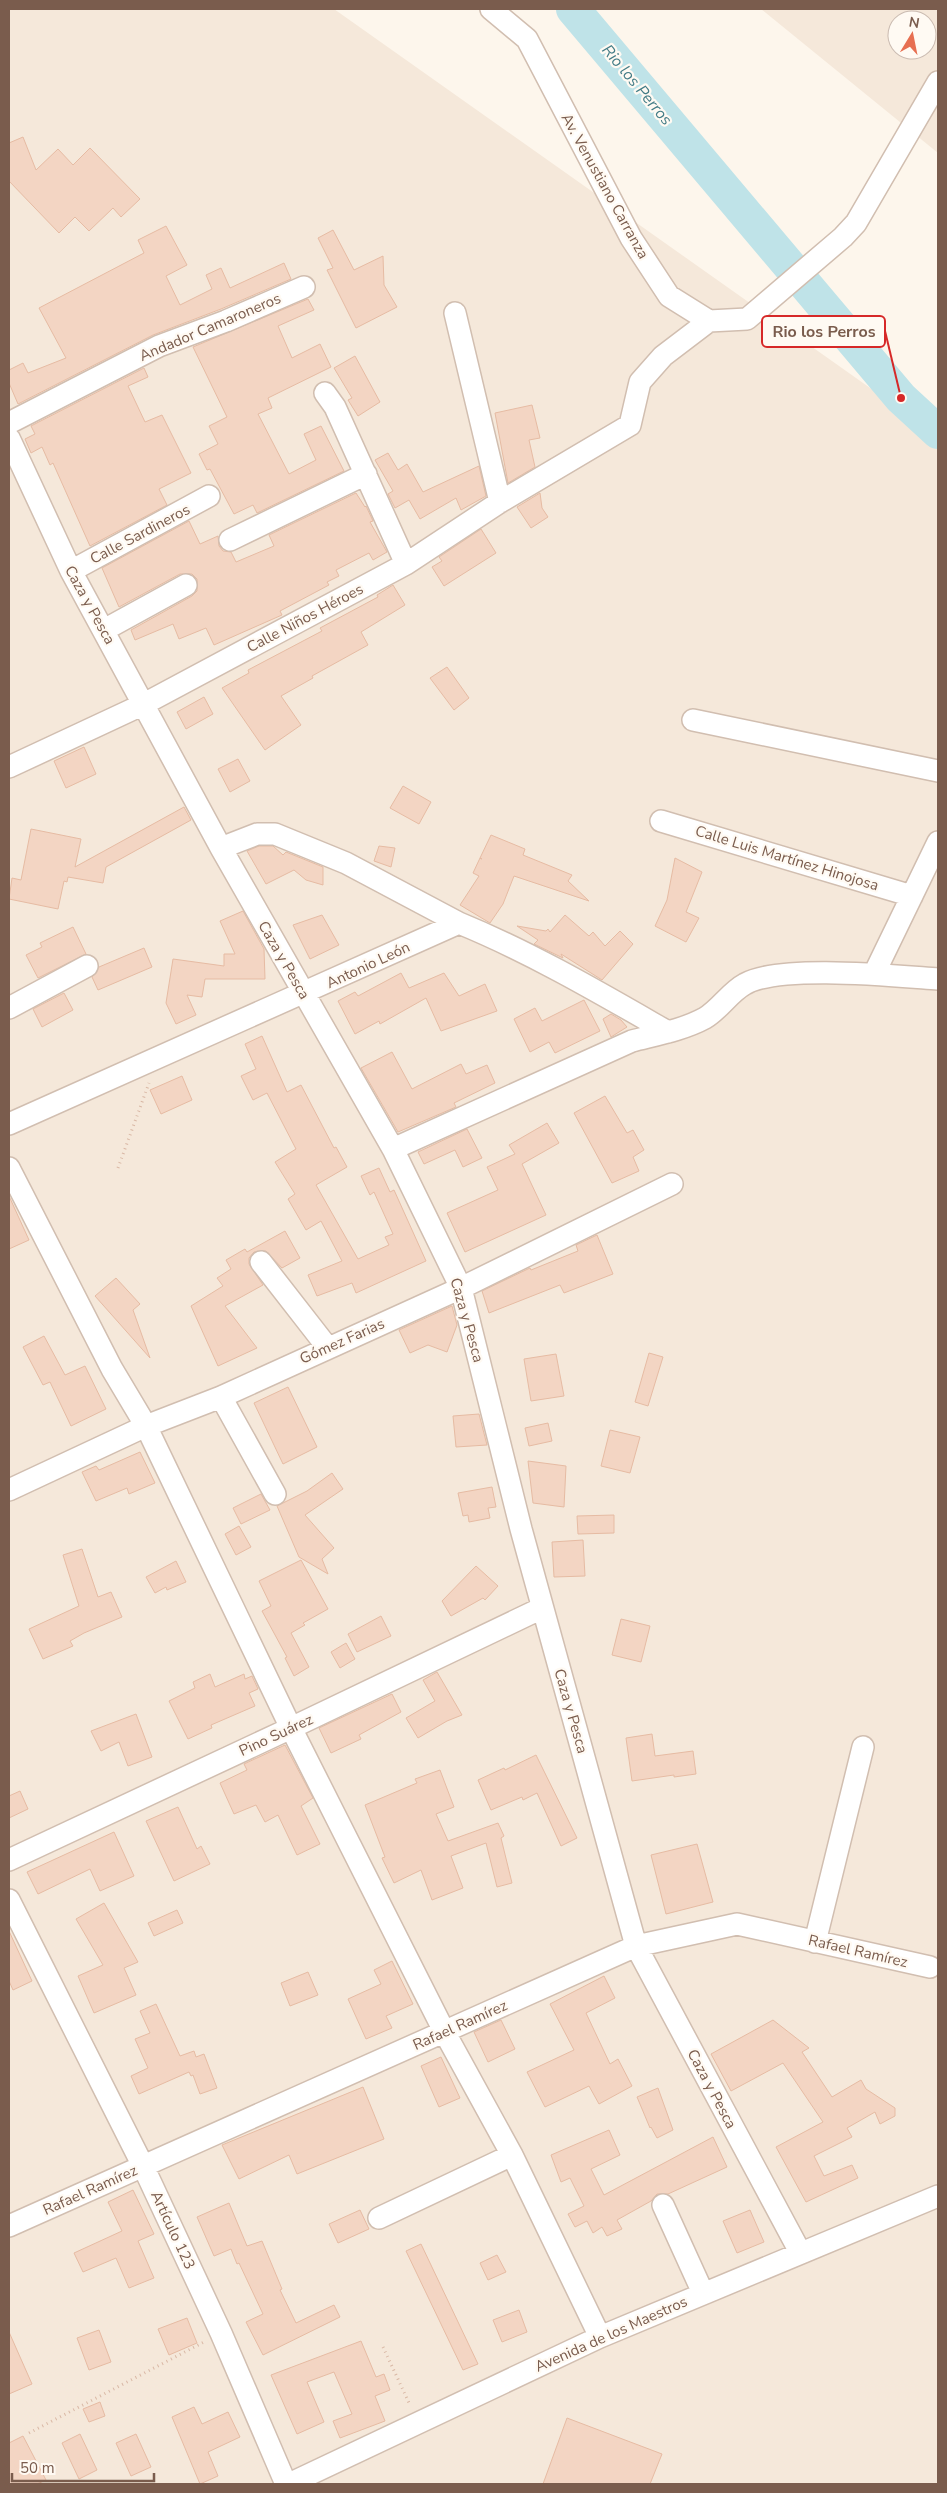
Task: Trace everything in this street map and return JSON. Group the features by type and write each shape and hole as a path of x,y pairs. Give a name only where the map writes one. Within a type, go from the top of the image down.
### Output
{"street":[{"name":"Av. Venustiano Carranza","path":"491,9 527,39 630,238 669,296 709,321"},
{"path":"709,321 747,319 843,237 856,223 938,82"},
{"name":"Andador Camaroneros","path":"9,423 159,346 226,321 304,287"},
{"path":"455,313 500,502"},
{"name":"Calle Niños Héroes","path":"9,767 144,704 406,564 500,502 630,425 640,382 663,356 709,321"},
{"path":"325,393 335,407 406,564"},
{"name":"Caza y Pesca","path":"9,438 71,571 221,848 392,1149 461,1288 542,1608 636,1946 800,2252"},
{"path":"230,540 366,474"},
{"name":"Calle Sardineros","path":"71,571 209,496"},
{"path":"104,630 186,585"},
{"path":"692,720 938,772"},
{"name":"Calle Luis Martínez Hinojosa","path":"661,821 912,896"},
{"path":"221,848 257,834 275,834 346,863 459,923 498,939 561,971 668,1032"},
{"path":"874,974 938,842"},
{"name":"Antonio León","path":"9,1124 459,923"},
{"path":"9,1008 87,966"},
{"path":"392,1149 632,1041 668,1032 705,1018 745,984 771,975 874,974 938,979"},
{"path":"9,1168 112,1369 146,1426 291,1728 445,2032 512,2155 600,2338"},
{"name":"Gómez Farias","path":"9,1490 146,1426 221,1397 461,1288 672,1184"},
{"path":"261,1262 328,1348"},
{"path":"221,1397 275,1494"},
{"name":"Pino Suárez","path":"9,1860 542,1608"},
{"path":"815,1942 864,1748"},
{"name":"Artículo 123","path":"9,1900 143,2166 221,2333 287,2484"},
{"name":"Rafael Ramírez","path":"9,2226 636,1946 737,1924 930,1967"},
{"path":"379,2218 512,2155"},
{"name":"Avenida de los Maestros","path":"287,2484 600,2338 800,2252 938,2196"},
{"path":"663,2206 703,2293"}],"path":[{"path":"118,1168 158,1057"},
{"path":"29,2433 221,2333"},
{"path":"383,2347 419,2424"}],"shaded area":[{"path":"9,9 334,9 938,436 938,2484 9,2484"},
{"path":"761,9 938,9 938,153"}],"building":[{"path":"23,137 36,170 58,149 73,165 90,148 140,199 121,217 113,208 89,231 75,217 59,233 9,181 9,143"},
{"path":"166,226 187,265 166,276 180,305 212,289 206,275 221,268 230,288 284,263 291,279 153,335 18,404 9,383 9,370 23,363 28,373 66,358 39,308 144,253 138,240"},
{"path":"333,230 354,270 383,256 384,285 397,307 356,328 327,270 333,268 318,238"},
{"path":"308,299 314,310 278,326 292,358 320,344 331,367 268,398 272,408 258,414 289,474 316,460 304,434 321,426 344,471 257,513 253,505 234,514 210,469 207,470 199,454 218,444 209,426 227,417 193,347"},
{"path":"355,356 380,402 358,416 348,400 352,398 334,368"},
{"path":"144,368 148,377 128,386 145,422 162,415 191,473 159,489 167,505 90,546 53,463 50,465 42,447 31,453 25,439 35,434 31,426"},
{"path":"532,405 540,438 529,440 535,467 508,483 495,413"},
{"path":"388,453 398,470 407,464 423,492 479,466 486,496 461,510 456,498 420,519 409,500 395,508 388,494 393,491 375,460"},
{"path":"356,493 366,506 373,521 370,522 387,552 373,560 369,553 336,570 339,576 327,582 329,585 280,611 282,615 214,645 206,628 179,639 173,624 135,640 131,630 192,596 197,591 197,579 192,574 180,574 119,607 102,568 189,521 200,544 218,536 219,546 223,551 231,552 236,562 274,546 269,535"},
{"path":"540,493 542,508 548,517 531,528 517,507"},
{"path":"481,529 496,553 444,586 432,567 442,561 439,557"},
{"path":"393,585 405,605 361,632 368,645 312,676 313,678 281,696 301,725 265,750 222,688 249,673 248,670 322,631 320,628 378,597 377,595"},
{"path":"447,667 469,698 454,710 430,678"},
{"path":"204,697 213,714 186,729 177,712"},
{"path":"84,747 96,774 66,788 54,761"},
{"path":"238,759 250,781 230,792 218,769"},
{"path":"403,786 431,802 419,824 390,808"},
{"path":"184,807 191,820 106,867 103,883 68,877 67,882 64,881 58,909 9,899 12,878 21,880 31,829 81,839 75,867"},
{"path":"491,835 525,849 523,855 572,875 568,881 589,901 514,876 503,904 490,923 460,905 479,876 473,873"},
{"path":"259,846 273,846 283,855 286,852 323,867 323,885 306,880 294,870 266,884 247,851"},
{"path":"379,846 395,848 391,867 374,861"},
{"path":"675,858 702,872 686,912 699,918 686,942 655,926 667,900"},
{"path":"243,911 264,949 265,979 205,979 202,997 187,995 196,1015 176,1024 166,1003 173,959 224,966 224,954 235,954 220,921"},
{"path":"322,915 339,945 310,959 293,925"},
{"path":"565,915 589,936 593,932 605,946 620,931 633,944 602,980 561,954 563,958 534,944 538,940 517,926 546,931 548,929 550,932"},
{"path":"73,927 86,954 38,978 26,955 42,947 40,943"},
{"path":"144,948 152,967 98,990 92,977 99,967"},
{"path":"401,973 409,988 444,973 459,996 485,984 497,1011 441,1031 426,998 380,1024 379,1021 355,1034 338,1001 355,992 358,996"},
{"path":"64,993 73,1010 42,1027 33,1009"},
{"path":"584,1000 600,1031 555,1053 549,1042 530,1052 514,1019 535,1008 542,1021"},
{"path":"611,1014 621,1020 627,1027 611,1037 603,1019"},
{"path":"262,1036 287,1092 301,1085 334,1148 336,1147 347,1167 316,1185 358,1259 389,1245 385,1237 393,1234 374,1192 370,1195 361,1176 379,1168 390,1192 394,1190 426,1261 356,1293 352,1283 317,1296 308,1275 342,1261 321,1221 306,1230 288,1199 295,1194 275,1162 296,1149 267,1093 253,1100 241,1076 256,1069 245,1044"},
{"path":"392,1052 412,1089 461,1064 466,1074 487,1065 495,1083 454,1103 456,1107 398,1132 361,1068"},
{"path":"182,1076 192,1100 161,1114 150,1090"},
{"path":"605,1096 627,1133 633,1130 644,1150 633,1157 639,1171 612,1183 574,1113"},
{"path":"547,1123 559,1143 522,1164 546,1215 465,1252 447,1213 498,1190 487,1167 515,1154 509,1145"},
{"path":"467,1129 482,1158 463,1167 455,1150 424,1164 418,1152"},
{"path":"9,1196 29,1240 9,1249"},
{"path":"285,1231 300,1258 282,1268 266,1251 254,1252 249,1258 249,1264 263,1285 225,1306 257,1348 218,1366 191,1306 223,1286 217,1278 231,1269 226,1260 245,1249 247,1252"},
{"path":"597,1235 613,1274 564,1293 560,1285 489,1313 482,1291 530,1268 531,1270 578,1251 576,1245"},
{"path":"116,1278 140,1304 133,1310 150,1358 95,1296"},
{"path":"452,1306 457,1325 447,1352 428,1345 410,1353 399,1330"},
{"path":"44,1336 65,1375 85,1366 106,1409 71,1426 50,1382 43,1385 23,1347"},
{"path":"649,1353 663,1357 648,1406 635,1402"},
{"path":"556,1354 564,1396 531,1401 524,1359"},
{"path":"288,1387 317,1447 283,1464 254,1403"},
{"path":"479,1414 487,1445 456,1447 453,1416"},
{"path":"548,1423 552,1441 529,1446 525,1428"},
{"path":"610,1430 640,1437 630,1473 601,1466"},
{"path":"140,1452 155,1483 129,1494 127,1488 96,1501 82,1472 96,1466 99,1470"},
{"path":"528,1461 566,1466 564,1507 533,1503"},
{"path":"332,1473 343,1489 305,1515 334,1548 322,1559 328,1574 299,1557 277,1506 307,1491"},
{"path":"492,1487 496,1507 488,1508 490,1518 469,1522 468,1515 463,1516 458,1493"},
{"path":"261,1494 270,1510 241,1524 233,1508"},
{"path":"614,1515 614,1533 578,1534 577,1516"},
{"path":"239,1526 251,1547 236,1555 225,1534"},
{"path":"583,1540 585,1576 554,1577 552,1542"},
{"path":"82,1549 98,1597 111,1592 122,1617 84,1633 70,1641 73,1646 43,1659 29,1629 79,1606 63,1555"},
{"path":"301,1560 328,1609 303,1623 305,1625 291,1633 309,1667 294,1676 285,1658 287,1657 262,1611 271,1606 259,1581"},
{"path":"176,1561 186,1582 167,1590 166,1587 155,1593 146,1577"},
{"path":"476,1566 498,1586 485,1600 483,1598 451,1616 442,1601"},
{"path":"381,1616 391,1636 357,1652 348,1634"},
{"path":"621,1619 650,1626 641,1662 612,1655"},
{"path":"346,1643 355,1659 340,1668 331,1652"},
{"path":"437,1672 462,1715 447,1721 418,1738 406,1718 435,1701 423,1680"},
{"path":"210,1674 215,1687 244,1674 245,1679 252,1676 258,1689 249,1693 255,1706 211,1725 212,1728 188,1739 169,1701 195,1688 193,1682"},
{"path":"392,1694 401,1712 359,1735 361,1739 331,1753 319,1728"},
{"path":"136,1714 152,1757 128,1766 119,1742 101,1751 91,1731"},
{"path":"652,1734 655,1756 693,1751 696,1774 632,1781 626,1738"},
{"path":"285,1745 313,1798 301,1806 320,1844 297,1855 278,1815 265,1822 256,1805 234,1814 220,1783 247,1770 244,1764"},
{"path":"536,1755 577,1838 561,1846 537,1793 523,1800 522,1797 491,1810 478,1780 504,1768 505,1770"},
{"path":"440,1770 454,1807 436,1814 448,1841 498,1823 504,1836 501,1838 512,1883 497,1887 486,1843 451,1856 463,1888 432,1900 421,1870 394,1883 382,1858 385,1857 365,1805 417,1783 415,1779"},
{"path":"20,1791 28,1809 9,1818 9,1796"},
{"path":"178,1807 197,1849 201,1846 210,1864 174,1881 146,1821"},
{"path":"114,1832 134,1876 100,1891 90,1869 38,1894 27,1872"},
{"path":"697,1844 713,1902 666,1914 651,1855"},
{"path":"104,1903 138,1962 124,1968 136,1995 94,2013 78,1976 103,1965 76,1919"},
{"path":"177,1910 183,1923 154,1936 148,1923"},
{"path":"9,1931 32,1981 13,1990 9,1981"},
{"path":"392,1961 413,2004 386,2016 392,2028 366,2039 348,1999 381,1984 374,1970"},
{"path":"308,1972 318,1995 290,2006 281,1983"},
{"path":"604,1976 615,1998 586,2013 610,2064 618,2059 632,2086 599,2104 589,2086 545,2107 527,2072 574,2050 550,2004"},
{"path":"156,2004 180,2056 194,2051 196,2057 204,2054 217,2088 200,2094 193,2075 191,2076 189,2072 139,2094 131,2076 148,2068 135,2039 150,2033 140,2011"},
{"path":"501,2020 515,2049 488,2062 474,2032"},
{"path":"773,2020 809,2048 802,2052 832,2097 861,2080 866,2089 895,2108 895,2116 880,2124 875,2112 847,2128 852,2137 814,2156 824,2176 852,2165 858,2178 806,2202 776,2147 823,2122 783,2063 731,2091 711,2054"},
{"path":"441,2057 460,2098 439,2107 421,2066"},
{"path":"363,2087 384,2139 297,2174 289,2155 239,2179 222,2145"},
{"path":"658,2088 673,2130 657,2138 650,2128 637,2097"},
{"path":"609,2130 620,2155 591,2169 604,2195 713,2137 727,2167 668,2194 657,2194 651,2201 617,2220 622,2229 607,2236 602,2227 593,2233 587,2221 575,2227 568,2214 584,2206 570,2178 561,2182 551,2155"},
{"path":"133,2190 154,2234 138,2241 154,2278 129,2288 116,2258 83,2272 74,2253 122,2231 108,2202"},
{"path":"229,2203 247,2246 262,2241 282,2289 280,2290 296,2323 334,2305 340,2317 263,2355 246,2322 263,2314 239,2263 237,2264 231,2249 214,2256 197,2217"},
{"path":"360,2210 369,2229 338,2243 329,2224"},
{"path":"750,2210 764,2242 737,2253 723,2221"},
{"path":"421,2244 478,2364 463,2370 406,2251"},
{"path":"497,2255 506,2272 488,2280 480,2263"},
{"path":"519,2310 527,2332 502,2342 493,2320"},
{"path":"187,2318 197,2343 169,2355 158,2329"},
{"path":"99,2330 111,2362 89,2370 77,2338"},
{"path":"9,2332 32,2384 9,2394"},
{"path":"361,2341 376,2377 384,2374 390,2390 375,2396 385,2421 340,2438 333,2421 352,2414 334,2372 307,2382 324,2422 297,2434 271,2375"},
{"path":"100,2402 105,2416 89,2422 83,2409"},
{"path":"194,2407 202,2424 228,2412 240,2437 208,2452 218,2476 200,2484 172,2417"},
{"path":"567,2418 662,2454 650,2484 543,2484"},
{"path":"80,2434 97,2470 79,2479 62,2443"},
{"path":"136,2434 151,2467 131,2476 116,2443"},
{"path":"23,2436 46,2480 37,2484 9,2484 9,2443"}],"waterway":[{"name":"Rio los Perros","path":"573,9 901,398 938,432"}],"place":[{"name":"Rio los Perros","path":"901,398"}]}
